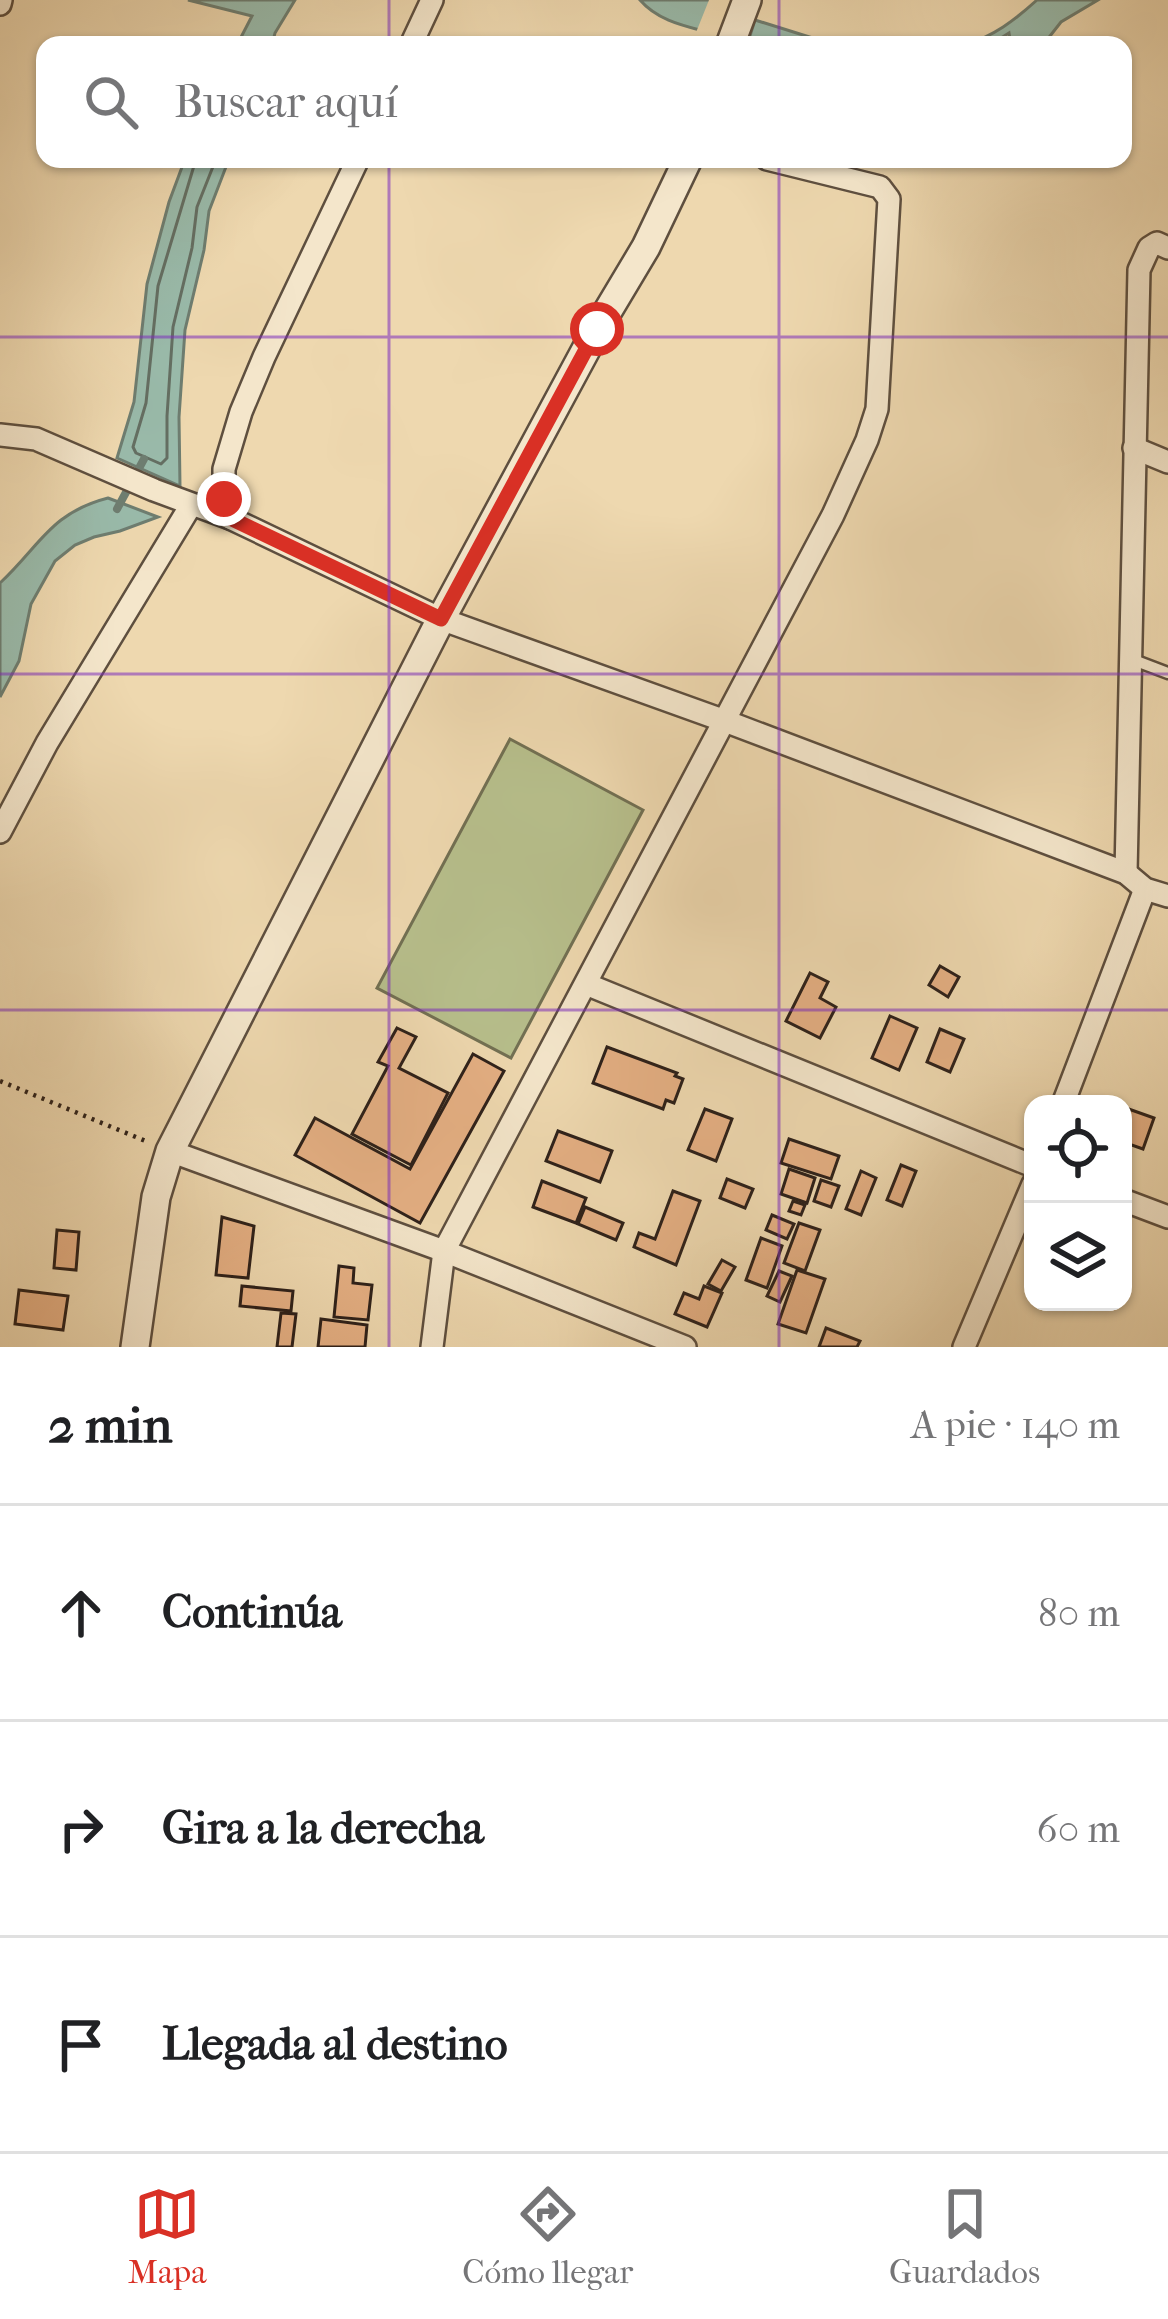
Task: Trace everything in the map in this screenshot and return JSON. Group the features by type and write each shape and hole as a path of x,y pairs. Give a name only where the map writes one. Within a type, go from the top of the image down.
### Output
{"street":[{"path":"415,36 432,0"},
{"path":"733,36 747,0"},
{"path":"230,518 224,470 241,412 354,168"},
{"path":"135,1347 156,1197 170,1150 441,619 646,247 684,168"},
{"path":"432,1347 444,1251 833,515 877,410 889,199 880,187 803,168"},
{"path":"1126,873 1138,270 1149,248 1157,244 1168,248"},
{"path":"0,435 36,439 230,518 441,619 1126,873 1145,889 1168,896"},
{"path":"1134,448 1168,462"},
{"path":"0,832 47,743 191,505"},
{"path":"1066,1095 1145,889"},
{"path":"586,984 1024,1162"},
{"path":"170,1150 685,1347"},
{"path":"964,1347 1025,1203"},
{"path":"1131,1203 1168,1216"}],"lane":[{"path":"1128,657 1168,674"}],"path":[{"path":"0,1081 170,1150"}],"green space":[{"path":"510,739 643,810 511,1058 377,988"}],"water":[{"path":"188,0 295,0 274,36 242,36 252,16"},
{"path":"640,0 710,0 711,33 664,18"},
{"path":"1037,0 1098,0 1061,22 1050,36 987,36"},
{"path":"755,20 806,36 750,36"},
{"path":"182,168 226,168 209,211 185,330 180,486 117,458 134,402 147,284"},
{"path":"108,498 158,517 75,545 55,561 31,604 19,661 0,697 0,583 59,522"}],"pier":[{"path":"709,0 720,0 727,8 716,36 695,35"}],"building":[{"path":"940,966 959,977 948,997 929,985"},
{"path":"810,973 828,982 820,998 836,1007 820,1038 786,1021"},
{"path":"890,1016 917,1028 899,1070 872,1058"},
{"path":"397,1028 416,1037 399,1068 448,1093 411,1165 352,1134 388,1066 378,1062"},
{"path":"940,1029 964,1039 950,1072 927,1062"},
{"path":"607,1047 677,1073 683,1079 674,1103 666,1100 663,1109 593,1083"},
{"path":"473,1054 504,1071 420,1223 295,1155 315,1118 410,1169"},
{"path":"705,1109 732,1119 716,1161 688,1150"},
{"path":"1132,1110 1154,1118 1143,1149 1132,1145"},
{"path":"558,1131 612,1151 600,1182 546,1161"},
{"path":"789,1139 839,1156 831,1179 781,1163"},
{"path":"901,1165 916,1171 902,1206 887,1200"},
{"path":"789,1169 815,1178 807,1203 781,1194"},
{"path":"861,1171 876,1178 861,1215 846,1209"},
{"path":"727,1179 753,1189 745,1208 720,1198"},
{"path":"821,1180 839,1186 831,1207 814,1201"},
{"path":"542,1181 586,1198 576,1223 533,1207"},
{"path":"673,1191 700,1201 676,1265 634,1247 639,1233 655,1239"},
{"path":"793,1201 805,1205 801,1215 789,1211"},
{"path":"585,1207 623,1223 616,1240 578,1224"},
{"path":"772,1215 794,1224 787,1239 766,1230"},
{"path":"222,1217 254,1226 248,1278 216,1275"},
{"path":"799,1223 820,1230 805,1271 784,1263"},
{"path":"57,1230 79,1232 76,1270 54,1268"},
{"path":"761,1238 782,1246 767,1288 746,1280"},
{"path":"722,1260 735,1267 721,1291 708,1284"},
{"path":"339,1266 354,1268 353,1283 372,1285 368,1320 334,1317"},
{"path":"797,1270 825,1279 806,1333 778,1324"},
{"path":"779,1271 792,1276 780,1302 767,1296"},
{"path":"242,1286 293,1291 291,1311 240,1306"},
{"path":"704,1286 722,1293 707,1327 675,1314 684,1293 699,1299"},
{"path":"19,1290 68,1296 63,1330 15,1324"},
{"path":"281,1313 296,1314 292,1347 277,1347"},
{"path":"321,1319 367,1325 365,1347 318,1347"},
{"path":"826,1328 860,1341 857,1347 819,1347"}],"waterway":[{"path":"117,509 144,459"}],"route":[{"path":"224,499 230,518 441,619 597,329"}]}
